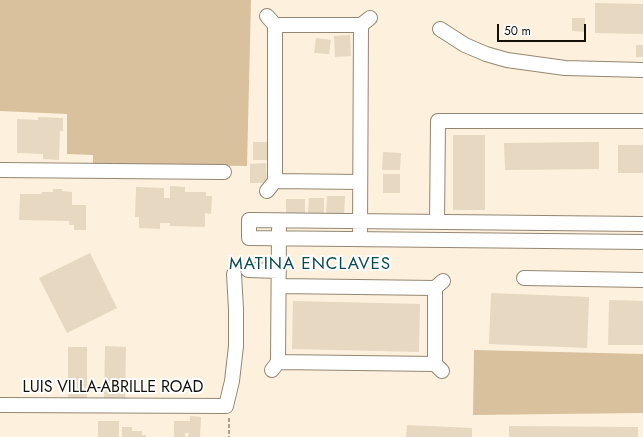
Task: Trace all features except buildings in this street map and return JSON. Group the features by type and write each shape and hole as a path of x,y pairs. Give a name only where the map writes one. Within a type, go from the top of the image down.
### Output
{"street":[{"path":"360,182 271,186 271,20 365,22 360,182 360,239"},
{"path":"440,29 465,45 486,54 507,60 565,68 643,70"},
{"path":"438,222 438,121 643,121"},
{"path":"0,170 224,172"},
{"path":"643,224 249,220 249,238 643,242"},
{"path":"279,221 279,286 275,366 438,367 439,284 279,286"},
{"path":"468,222 468,240"},
{"path":"248,270 279,271"},
{"path":"226,406 232,381 236,346 234,274"},
{"path":"524,278 643,280"},
{"name":"LUIS VILLA-ABRILLE ROAD","path":"0,405 226,406"}],"path":[{"path":"226,406 229,420 229,437"}],"shaded area":[{"path":"0,0 251,0 247,166 93,164 93,155 67,154 67,114 0,111"},
{"path":"474,350 643,354 643,413 473,415"}],"district":[{"name":"MATINA ENCLAVES","path":"310,265"}]}
